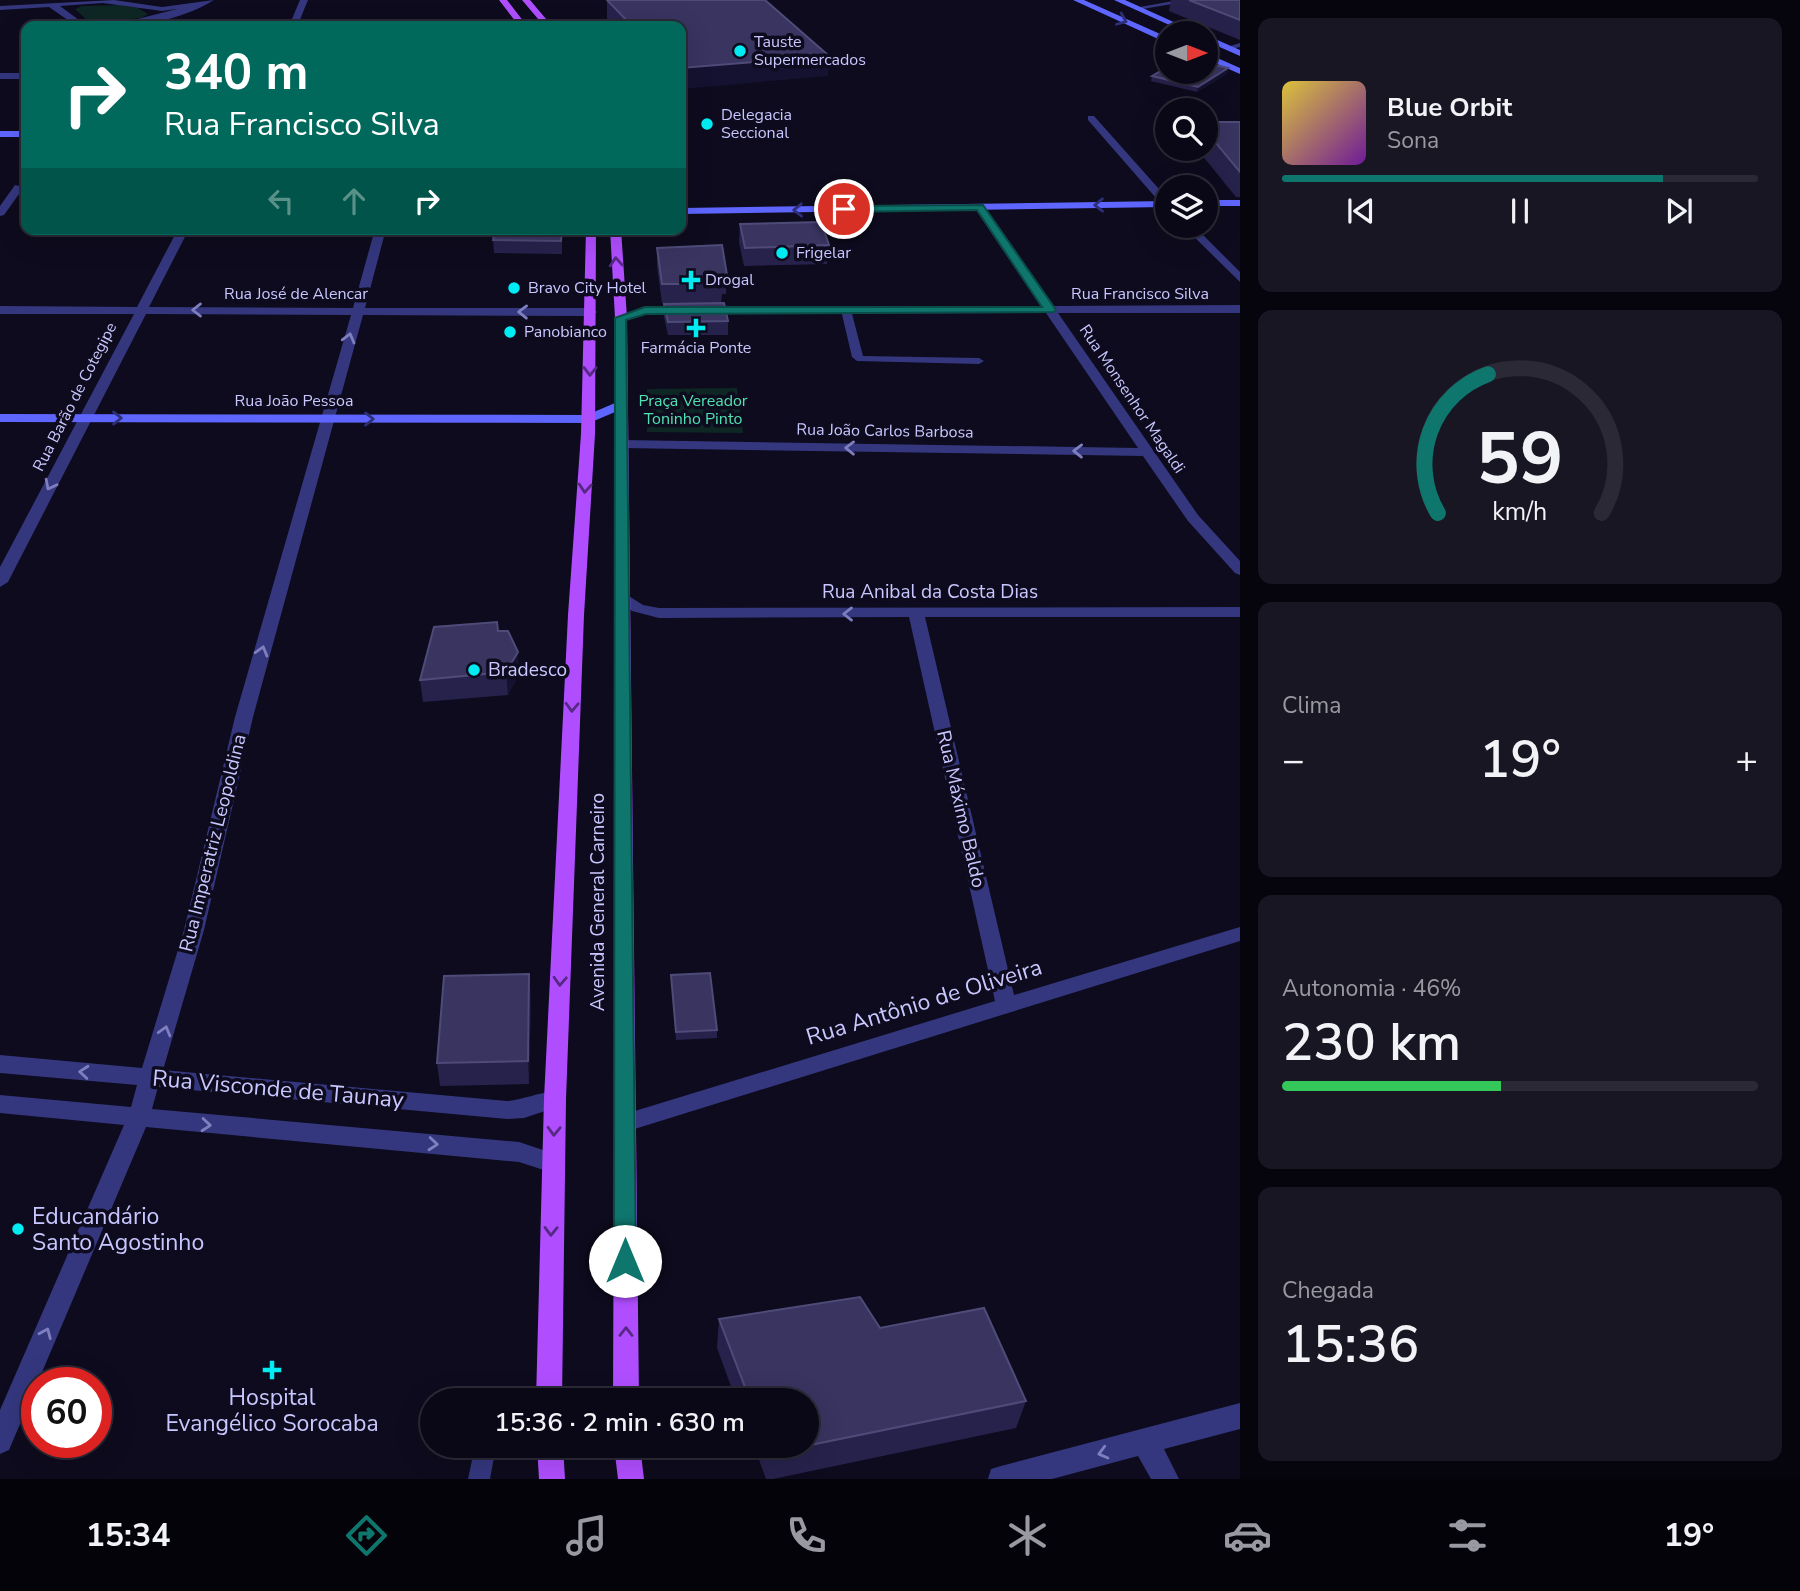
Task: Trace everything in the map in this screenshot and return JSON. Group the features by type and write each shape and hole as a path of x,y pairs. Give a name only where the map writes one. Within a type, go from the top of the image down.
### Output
{"main road":[{"path":"503,0 519,21"},
{"path":"526,0 544,21"},
{"path":"1077,0 1155,35"},
{"path":"1118,0 1167,21"},
{"path":"1218,44 1240,53"},
{"path":"1218,61 1240,71"},
{"path":"0,134 21,134"},
{"path":"1218,204 1240,203"},
{"path":"686,211 1155,204"},
{"name":"Avenida General Carneiro","path":"549,1388 552,1163 576,615 589,419 591,235"},
{"name":"Avenida General Carneiro","path":"615,235 621,318 624,598 626,1388"},
{"path":"589,419 622,404"},
{"name":"Rua João Pessoa","path":"0,418 589,419"},
{"path":"551,1458 552,1479"},
{"path":"628,1458 631,1479"}],"street":[{"path":"149,21 210,0"},
{"path":"295,21 304,0"},
{"path":"0,8 82,2 121,2 154,8 199,4"},
{"path":"46,4 60,8 82,2"},
{"path":"60,8 70,21"},
{"path":"148,21 158,16 159,13 154,8"},
{"path":"0,76 21,76"},
{"path":"1091,118 1155,190"},
{"path":"0,213 19,187"},
{"name":"Rua Monsenhor Magaldi","path":"979,207 1193,518 1240,570"},
{"name":"Rua Barão de Cotegipe","path":"0,582 83,418 181,235"},
{"name":"Rua Imperatriz Leopoldina","path":"0,1441 138,1119 152,1078 194,930 244,717 379,235"},
{"path":"1200,238 1240,279"},
{"name":"Rua Francisco Silva","path":"621,318 645,310 1240,309"},
{"name":"Rua José de Alencar","path":"0,310 591,312"},
{"name":"Rua João Carlos Barbosa","path":"622,444 1146,452"},
{"name":"Rua Anibal da Costa Dias","path":"624,598 638,608 659,613 1240,612"},
{"name":"Rua Máximo Baldo","path":"916,614 1006,1004"},
{"name":"Rua Antônio de Oliveira","path":"625,1123 1240,934"},
{"name":"Rua Visconde de Taunay","path":"0,1064 515,1110 555,1100"},
{"name":"Rua Visconde de Taunay","path":"0,1104 138,1119 519,1152 552,1163"},
{"path":"1001,1479 1240,1416"},
{"path":"1146,1441 1166,1479"}],"lane":[{"path":"1137,8 1192,0"},
{"path":"1227,48 1240,45"},
{"path":"846,310 857,357 861,359 979,361"},
{"path":"479,1479 483,1458"}],"green space":[{"path":"118,5 138,8 148,14 141,18 88,21 75,9 82,6"},
{"name":"Praça Vereador Toninho Pinto","path":"737,388 743,433 647,432 647,389"}],"building":[{"name":"Tauste Supermercados","path":"607,0 765,0 829,56 686,68 686,21 627,21"},
{"path":"1189,0 1240,0 1240,20"},
{"path":"1218,66 1228,68 1218,74"},
{"path":"1218,122 1240,122 1240,172 1218,145"},
{"path":"821,222 829,245 745,248 740,224"},
{"path":"494,235 562,235 561,241 493,240"},
{"path":"722,245 727,275 720,275 722,284 662,284 657,248"},
{"path":"724,303 728,321 668,322 664,304"},
{"path":"497,622 498,631 508,631 518,652 506,672 420,680 434,627"},
{"path":"710,973 717,1030 676,1032 671,975"},
{"path":"529,974 528,1061 437,1063 444,976"},
{"path":"860,1297 880,1328 984,1308 1026,1401 819,1444 819,1388 745,1388 719,1319"}],"place":[{"name":"Tauste Supermercados","path":"740,51"},
{"name":"Delegacia Seccional","path":"707,124"},
{"name":"Frigelar","path":"782,253"},
{"name":"Drogal","path":"691,280"},
{"name":"Bravo City Hotel","path":"514,288"},
{"name":"Farmácia Ponte","path":"696,328"},
{"name":"Panobianco","path":"510,332"},
{"name":"Bradesco","path":"474,670"},
{"name":"Educandário Santo Agostinho","path":"18,1229"},
{"name":"Hospital Evangélico Sorocaba","path":"272,1370"}],"route":[{"path":"625,1261 621,318 645,310 1050,310 979,207 844,209"}]}
